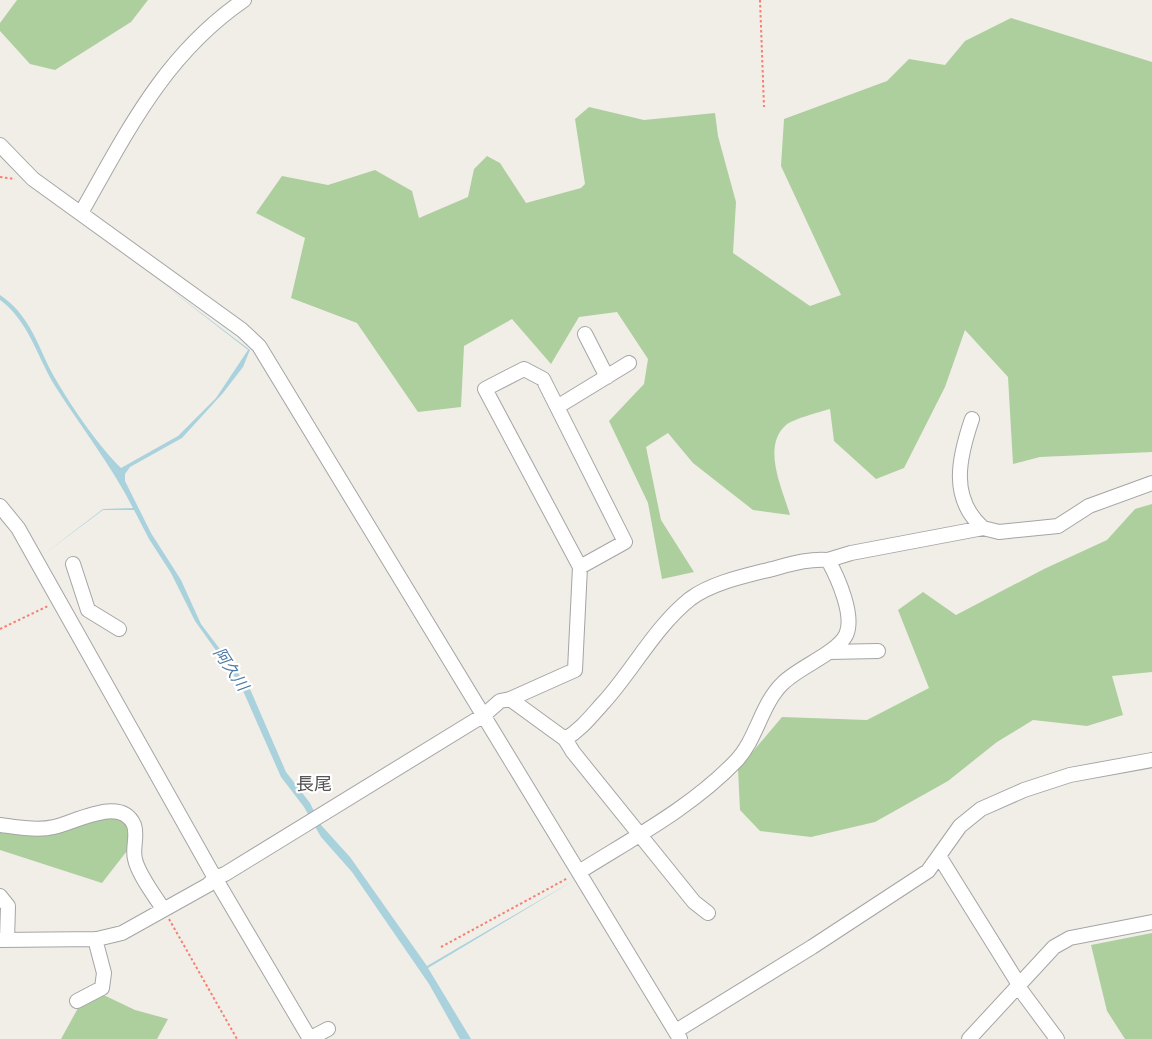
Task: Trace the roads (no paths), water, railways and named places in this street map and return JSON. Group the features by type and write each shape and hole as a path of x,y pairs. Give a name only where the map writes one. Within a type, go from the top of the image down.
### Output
{"street":[{"path":"81,213 135,120 183,51 221,16 244,0"},
{"path":"0,145 34,179 242,330 259,346 678,1035 928,871 960,826 981,809 1024,790 1070,775 1152,760"},
{"path":"585,334 607,377"},
{"path":"557,407 629,363"},
{"path":"0,896 8,906 4,940 95,939 122,933 208,885 215,878 225,874 484,715 500,702 575,670 580,567 485,389 524,369 543,379 626,542 580,567"},
{"path":"972,419 962,447 958,467 962,493 970,516 983,528"},
{"path":"565,739 576,733 619,686 670,618 690,599 715,586 748,575 806,562 828,560 851,553 983,528 999,532 1058,526 1089,506 1152,483"},
{"path":"0,506 18,528 215,878 309,1039 328,1029"},
{"path":"579,872 702,794 738,759 782,684 812,661 836,648 846,636 849,615 828,560"},
{"path":"73,564 88,610 119,629"},
{"path":"71,622 88,610"},
{"path":"829,652 878,651"},
{"path":"510,699 565,739 573,752 694,902 708,914"},
{"path":"0,825 53,828 102,811 117,812 127,816 134,825 136,837 134,859 163,909"},
{"path":"939,856 1018,984 1057,1039"},
{"path":"969,1039 1054,947 1070,938 1152,922"},
{"path":"77,1001 102,988 104,973 95,939"}],"water":[{"name":"阿久川","path":"163,284 250,350 243,367 223,393 182,438 130,467 125,474 125,481 151,533 181,580 201,624 250,689 286,772 310,803 321,825 350,857 427,966 576,879 428,968 471,1039 460,1039 429,984 352,872 321,837 304,807 281,777 240,684 195,621 171,573 149,539 134,510 103,510 44,554 103,509 133,508 106,461 55,386 32,340 18,318 0,300 0,295 25,320 51,371 74,409 102,447 121,468 178,436 216,398 248,350"}],"district":[{"name":"長尾","path":"314,783"}]}
